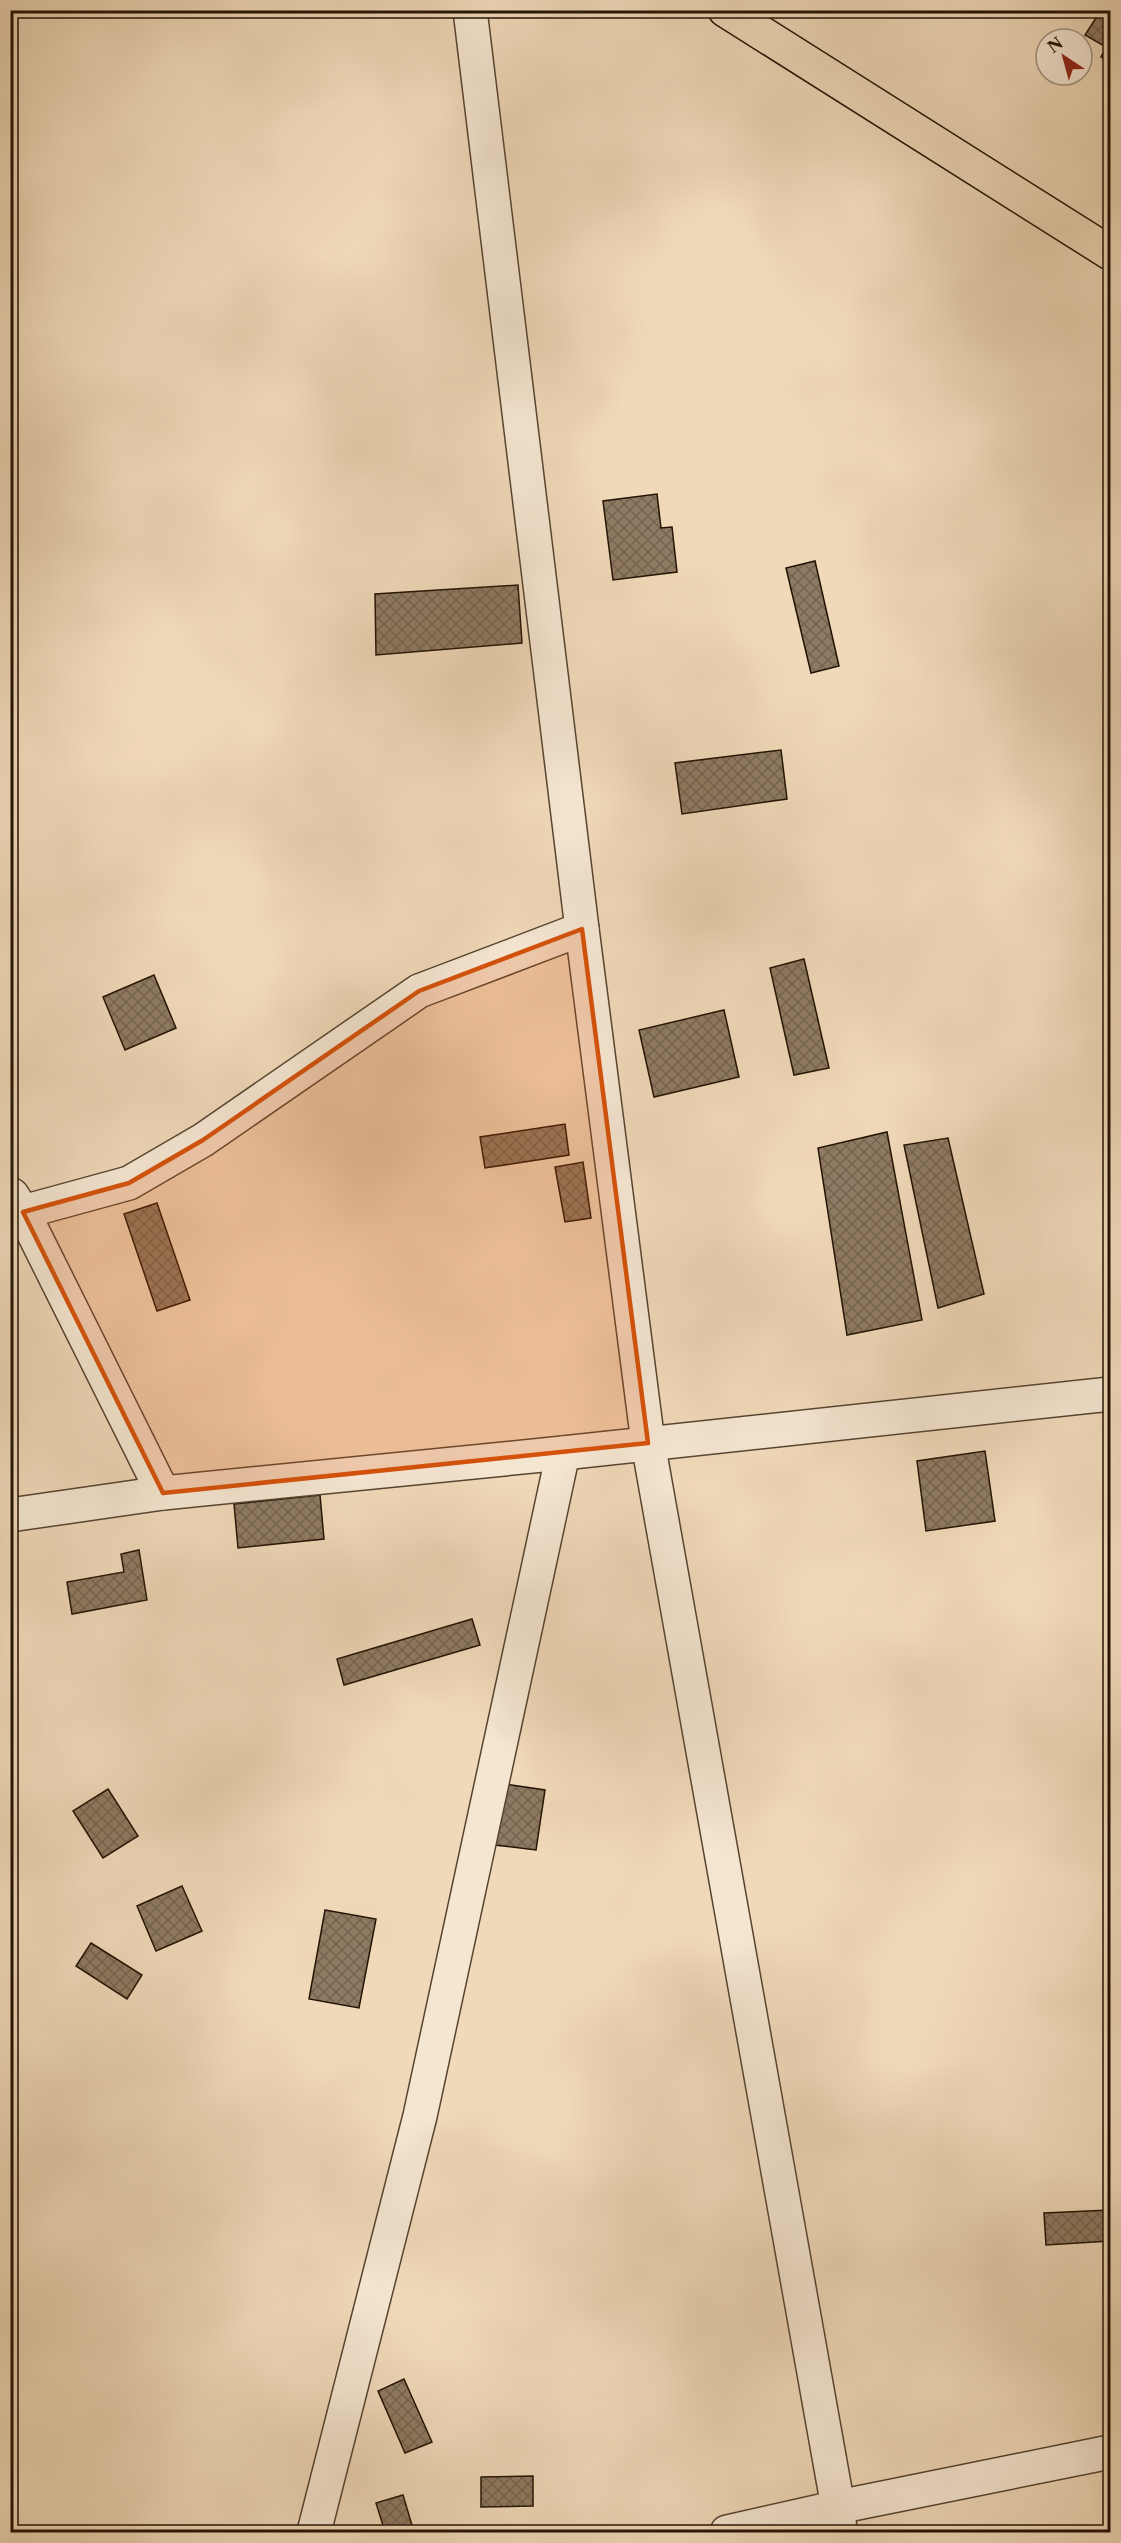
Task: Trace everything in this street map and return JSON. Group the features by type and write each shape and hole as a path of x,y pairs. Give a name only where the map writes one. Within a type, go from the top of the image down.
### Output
{"main road":[{"path":"725,10 1110,253"}],"street":[{"path":"470,10 582,929 648,1443 839,2520"},
{"path":"163,1493 17,1202 129,1183 203,1140 418,991 582,929"},
{"path":"10,1515 163,1493 1110,1394"},
{"path":"314,2532 420,2116 562,1453"},
{"path":"727,2532 839,2520 1110,2452"}],"highlighted area":[{"path":"582,929 648,1443 163,1493 23,1212 129,1183 203,1140 419,991"}],"building":[{"path":"1101,10 1110,10 1110,62 1101,57 1106,47 1094,40 1094,27 1090,27"},
{"path":"657,494 661,528 672,527 677,572 613,580 603,501"},
{"path":"815,561 839,666 811,673 786,568"},
{"path":"518,585 522,643 376,655 375,594"},
{"path":"781,750 787,799 682,814 675,763"},
{"path":"804,959 829,1068 794,1075 770,968"},
{"path":"154,975 176,1028 125,1050 103,997"},
{"path":"724,1010 739,1077 654,1097 639,1030"},
{"path":"565,1124 569,1155 485,1168 480,1137"},
{"path":"887,1132 922,1320 847,1335 818,1148"},
{"path":"948,1138 984,1294 938,1308 904,1145"},
{"path":"583,1162 591,1218 565,1222 555,1167"},
{"path":"157,1203 190,1300 157,1311 124,1214"},
{"path":"985,1451 995,1521 926,1531 917,1461"},
{"path":"320,1495 324,1539 238,1548 234,1504"},
{"path":"139,1550 147,1600 72,1614 67,1582 124,1572 121,1554"},
{"path":"472,1619 480,1645 344,1685 337,1659"},
{"path":"504,1784 545,1790 536,1850 495,1845"},
{"path":"108,1789 138,1836 103,1858 73,1811"},
{"path":"182,1886 202,1931 156,1951 137,1906"},
{"path":"325,1910 376,1919 359,2008 309,1999"},
{"path":"91,1943 142,1975 127,1999 76,1966"},
{"path":"1110,2210 1110,2241 1046,2245 1044,2213"},
{"path":"404,2379 432,2442 405,2453 378,2391"},
{"path":"533,2476 533,2506 481,2507 481,2477"},
{"path":"403,2495 414,2532 385,2532 376,2503"}]}
